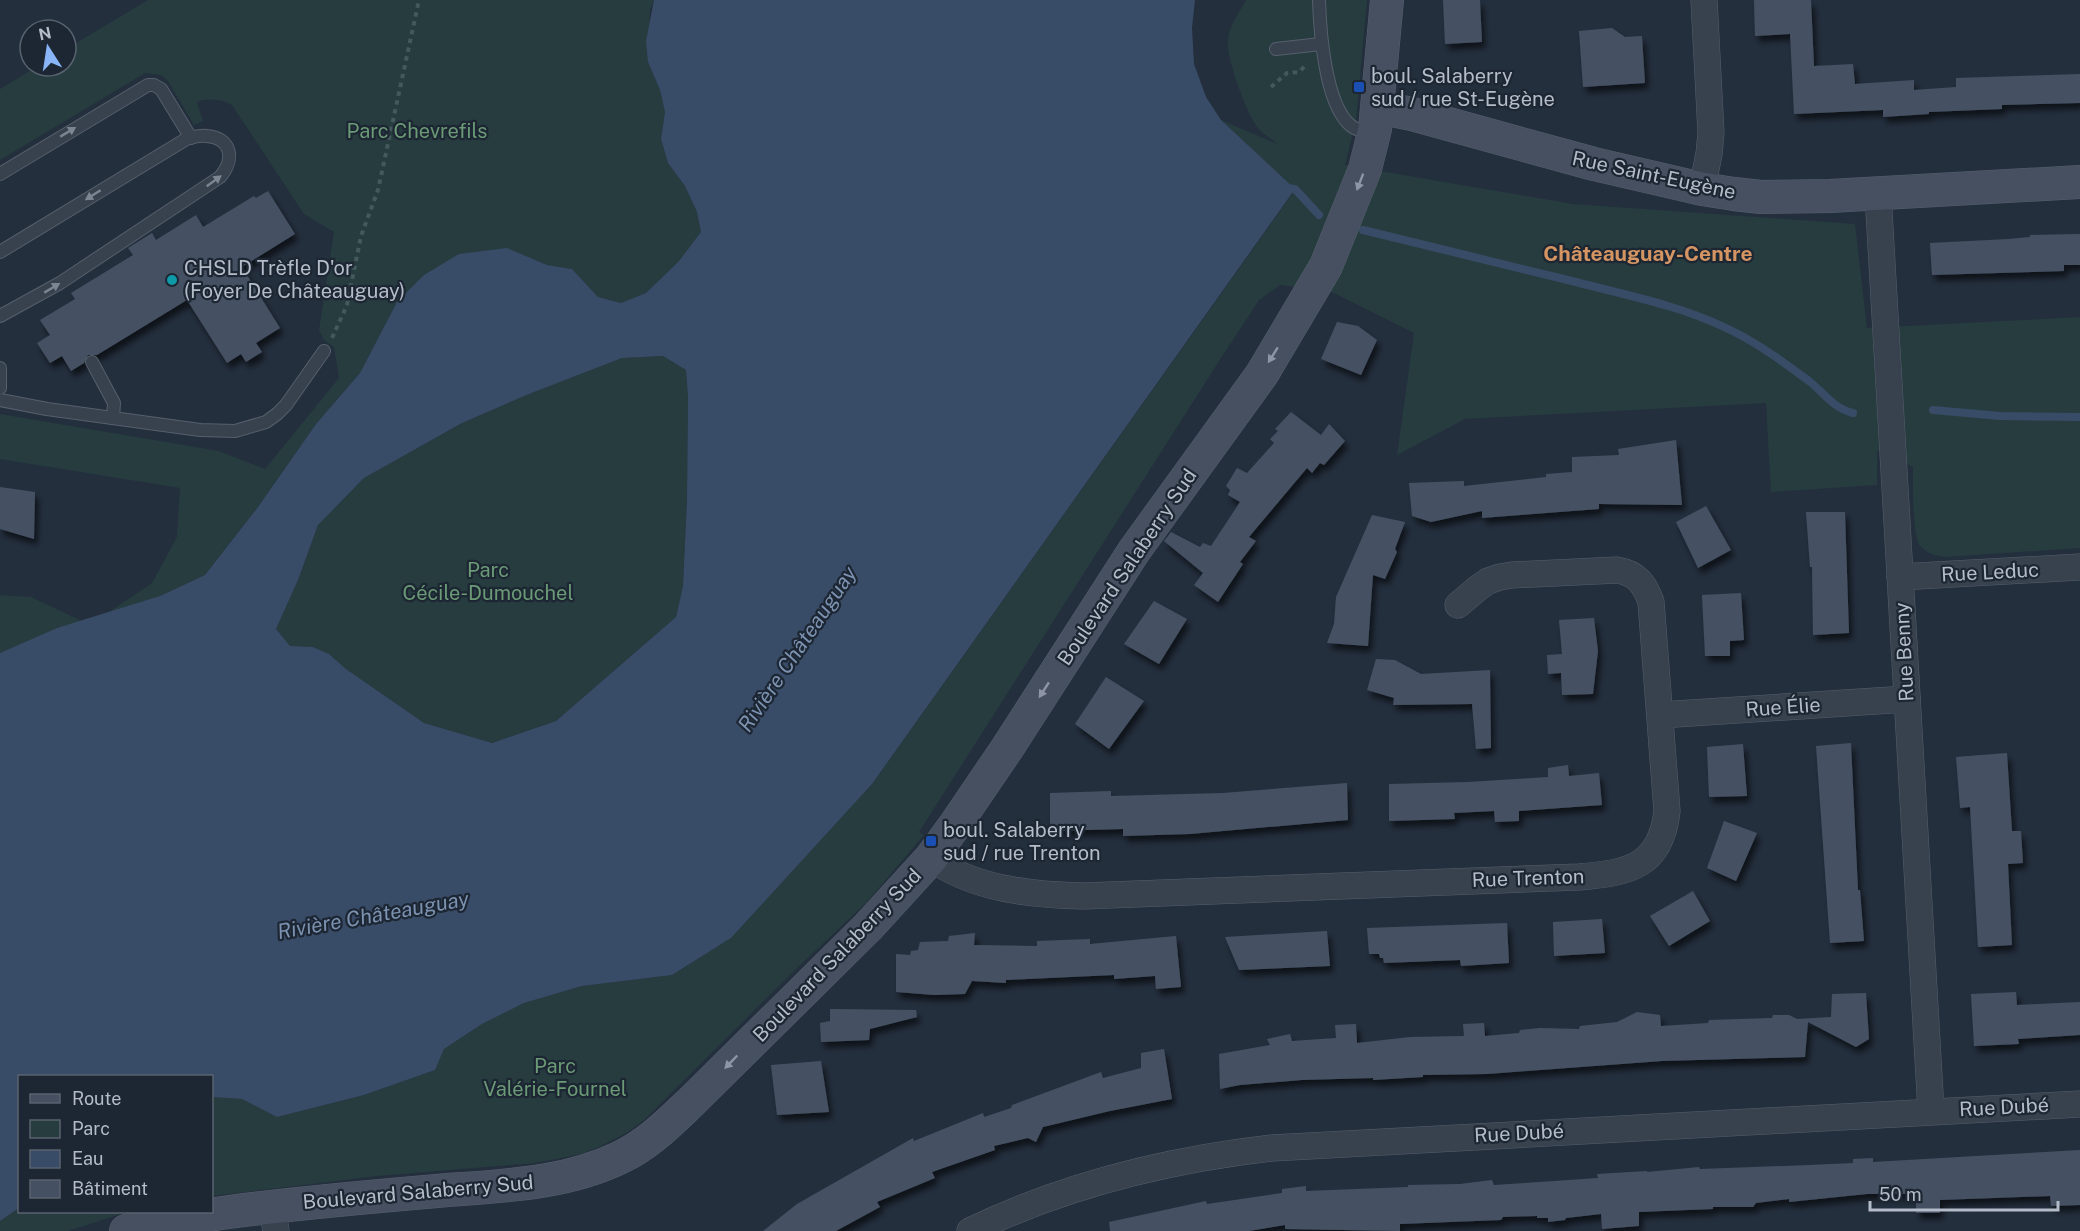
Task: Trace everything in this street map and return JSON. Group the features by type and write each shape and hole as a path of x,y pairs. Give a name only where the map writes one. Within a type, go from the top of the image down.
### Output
{"street":[{"name":"Boulevard Salaberry Sud","path":"126,1231 169,1221 274,1219 539,1181 600,1166 634,1151 663,1128 720,1074 868,927 931,858 1008,747 1134,551 1255,383 1298,316 1326,266 1365,169 1376,120 1387,0"},
{"path":"1702,189 1711,132 1704,0"},
{"name":"Rue Saint-Eugène","path":"1376,120 1412,114 1594,164 1702,189 1761,196 1878,194 2080,182"},
{"name":"Rue Benny","path":"1878,194 1931,1111"},
{"name":"Rue Leduc","path":"1900,577 2080,567"},
{"name":"Rue Trenton","path":"931,858 951,870 984,883 1037,894 1064,896 1579,877 1627,870 1649,857 1662,837 1667,811 1651,603 1643,583 1627,572 1606,570 1512,575 1488,581 1458,605"},
{"name":"Rue Élie","path":"1660,715 1907,699"},
{"name":"Rue Dubé","path":"970,1231 1039,1202 1105,1180 1176,1162 1239,1152 1311,1144 2080,1104"}],"lane":[{"path":"1319,0 1321,44 1328,76 1341,114 1353,127 1376,120"},
{"path":"1276,49 1321,44"},
{"path":"0,174 148,85 161,89 190,138"},
{"path":"0,252 178,142 206,136 222,141 227,147 230,162 220,177 60,283 0,316"},
{"path":"0,400 113,418 235,431 266,423 286,405 324,351"},
{"path":"92,362 114,403 113,418"},
{"path":"0,368 2,377 0,388"}],"path":[{"path":"324,351 341,322 347,305 361,236 378,190 419,0"},
{"path":"1271,87 1287,74 1301,70"}],"green space":[{"name":"Parc Chevrefils","path":"148,0 654,0 650,10 648,62 660,90 665,112 661,139 668,163 685,186 697,212 701,232 679,261 646,293 621,303 598,297 572,269 547,265 506,248 397,302 360,373 316,424 258,507 205,575 160,596 106,614 152,583 177,537 180,488 0,459 0,414 219,451 265,469 339,378 334,347 324,340 319,330 334,232 304,214 232,105 214,100 197,102 203,121 194,125 168,81 161,75 145,73 0,160 0,89 18,78 78,78 78,42"},
{"name":"Parc Valérie-Fournel","path":"1246,0 1367,0 1356,120 1345,165 1573,204 1855,224 1867,328 2080,317 2080,548 1944,557 1930,553 1919,544 1915,529 1913,467 1877,450 1877,485 1771,492 1766,403 1465,419 1397,455 1414,333 1332,292 1280,285 1259,300 1221,358 919,832 924,835 866,903 644,1120 628,1132 582,1154 535,1163 377,1176 213,1196 213,1097 242,1099 277,1117 364,1095 435,1070 444,1049 482,1024 524,1003 582,986 672,975 731,938 872,784 1295,190 1221,120 1277,144 1254,122 1238,85 1228,47 1229,33"},
{"name":"Parc Cécile-Dumouchel","path":"663,356 686,370 688,397 683,586 676,617 556,721 492,743 424,723 346,669 329,654 313,647 290,646 276,629 298,580 318,525 364,478 462,423 529,394 622,358"},
{"path":"0,595 31,597 82,621 57,628 0,653"},
{"path":"18,1209 18,1213 124,1213 68,1231 0,1231 0,1221"}],"water":[{"name":"Rivière Châteauguay","path":"654,0 1195,0 1192,28 1194,64 1206,97 1221,120 1295,189 872,784 731,938 672,975 582,986 524,1003 482,1024 444,1049 435,1070 364,1095 277,1117 242,1099 213,1097 213,1075 18,1075 18,1209 0,1221 0,653 57,628 160,596 205,575 258,507 316,424 360,373 397,302 424,275 459,254 507,248 547,265 572,269 598,297 621,303 646,293 679,261 701,232 697,212 685,186 668,163 661,139 665,112 660,90 648,62 646,41","holes":["663,356 686,370 688,397 683,586 676,617 556,721 492,743 424,723 346,669 329,654 313,647 290,646 276,629 298,580 318,525 364,478 462,423 622,358"]}],"building":[{"path":"1443,0 1480,0 1482,42 1445,44"},
{"path":"1754,0 1811,0 1814,66 1853,64 1855,84 1914,80 1914,90 1956,87 1956,78 2080,74 2080,103 2002,105 2002,109 1929,112 1929,114 1883,117 1883,110 1794,114 1790,34 1755,36"},
{"path":"1612,28 1625,37 1642,36 1645,83 1583,87 1579,31"},
{"name":"CHSLD Trèfle D'or (Foyer De Châteauguay)","path":"268,191 295,234 242,267 280,328 256,343 262,352 246,362 241,354 227,363 187,300 97,355 88,355 84,363 71,371 62,356 50,363 37,343 50,335 40,320 75,299 71,293 133,255 128,248 152,233 156,240 196,215 203,227 254,196 256,198"},
{"path":"2080,234 2080,265 2064,265 2064,271 1932,275 1930,243 2008,239 2030,237 2030,235"},
{"path":"1337,322 1358,326 1377,340 1361,375 1321,359"},
{"path":"1291,412 1321,435 1329,424 1345,441 1324,465 1320,463 1312,473 1307,468 1249,537 1256,541 1240,562 1243,564 1218,602 1194,585 1203,573 1164,541 1171,532 1200,547 1203,543 1211,546 1240,502 1228,495 1230,490 1226,486 1237,468 1247,473 1274,443 1270,439 1278,431 1275,429"},
{"path":"1676,440 1682,505 1599,504 1599,509 1482,518 1482,511 1431,522 1412,516 1409,483 1464,481 1464,486 1546,477 1546,474 1572,472 1572,457 1619,455 1618,449"},
{"path":"0,487 35,492 34,539 0,529"},
{"path":"1706,506 1731,550 1698,568 1676,522"},
{"path":"1806,512 1845,512 1849,633 1813,635 1812,567 1810,567"},
{"path":"1372,515 1405,522 1395,549 1397,552 1385,579 1373,575 1368,646 1327,643 1334,624 1336,597"},
{"path":"1741,593 1744,640 1730,641 1730,656 1705,656 1702,595"},
{"path":"1154,601 1187,619 1159,664 1124,644"},
{"path":"1594,618 1598,651 1593,694 1562,695 1561,673 1548,674 1547,655 1562,654 1559,620"},
{"path":"1376,659 1395,660 1421,674 1490,670 1491,748 1476,749 1472,704 1393,705 1394,698 1367,690"},
{"path":"1106,677 1144,701 1109,749 1075,724"},
{"path":"1851,743 1858,890 1860,890 1864,941 1830,943 1816,746"},
{"path":"1743,744 1747,796 1709,797 1707,747"},
{"path":"2007,753 2012,831 2021,831 2023,863 2008,864 2012,945 1978,947 1970,807 1960,808 1956,757"},
{"path":"1568,765 1569,776 1599,773 1602,805 1519,811 1519,821 1495,822 1494,811 1454,813 1455,819 1389,821 1389,784 1548,777 1548,768"},
{"path":"1347,783 1348,820 1190,834 1123,836 1123,829 1050,831 1050,793 1111,791 1111,796 1223,793"},
{"path":"1724,821 1757,833 1736,881 1707,868"},
{"path":"1693,891 1710,921 1669,946 1650,916"},
{"path":"1602,919 1605,953 1554,956 1553,922"},
{"path":"1507,923 1509,963 1461,966 1460,960 1384,963 1379,954 1369,954 1367,928"},
{"path":"1327,931 1330,966 1239,970 1225,937"},
{"path":"975,933 974,945 1037,946 1037,941 1090,939 1090,944 1176,936 1181,987 1156,989 1155,976 1114,979 1114,975 1006,980 1006,983 972,981 965,994 934,995 896,992 896,954 910,955 911,951 918,950 920,942 948,941 949,936"},
{"path":"2016,992 2017,1005 2080,1002 2080,1035 2018,1039 2019,1044 1974,1046 1971,994"},
{"path":"1866,993 1869,1039 1856,1047 1808,1022 1805,1057 1662,1061 1373,1080 1373,1078 1302,1080 1220,1089 1219,1054 1270,1045 1267,1039 1290,1034 1292,1041 1336,1038 1335,1025 1356,1024 1357,1043 1410,1037 1464,1036 1463,1024 1484,1023 1485,1036 1519,1033 1520,1030 1540,1028 1579,1029 1580,1026 1617,1022 1637,1012 1660,1015 1661,1026 1708,1023 1709,1020 1772,1018 1773,1015 1789,1015 1797,1019 1831,1017 1832,994"},
{"path":"830,1009 916,1010 917,1017 870,1029 869,1040 821,1042 820,1023 830,1021"},
{"path":"1164,1049 1172,1099 1043,1127 1036,1142 1028,1138 994,1146 995,1150 932,1172 935,1178 877,1202 880,1207 836,1231 763,1231 797,1204 913,1138 914,1141 983,1113 984,1117 1011,1108 1012,1105 1101,1072 1103,1078 1141,1068 1141,1053"},
{"path":"821,1061 829,1112 777,1115 771,1065"},
{"path":"2080,1150 2080,1205 2051,1206 2050,1196 1940,1200 1940,1213 1916,1213 1916,1194 1867,1194 1789,1202 1789,1199 1756,1203 1753,1207 1639,1212 1639,1226 1602,1229 1601,1214 1548,1222 1548,1218 1537,1218 1537,1216 1503,1217 1501,1220 1400,1224 1400,1231 1285,1229 1285,1225 1249,1231 1110,1231 1109,1222 1206,1201 1207,1204 1282,1193 1282,1189 1306,1186 1306,1191 1460,1184 1492,1180 1494,1185 1598,1178 1597,1174 1699,1167 1700,1169 1810,1165 1853,1163 1853,1159 1873,1158 1873,1162"}],"waterway":[{"path":"1287,188 1295,189 1319,215"},
{"path":"1363,230 1632,296 1706,319 1757,345 1809,381 1834,404 1853,413"},
{"path":"1933,410 2000,416 2080,417"}],"place":[{"name":"boul. Salaberry sud / rue St-Eugène","path":"1359,87"},
{"name":"CHSLD Trèfle D'or (Foyer De Châteauguay)","path":"172,280"},
{"name":"boul. Salaberry sud / rue Trenton","path":"931,841"}],"district":[{"name":"Châteauguay-Centre","path":"1648,253"}]}
